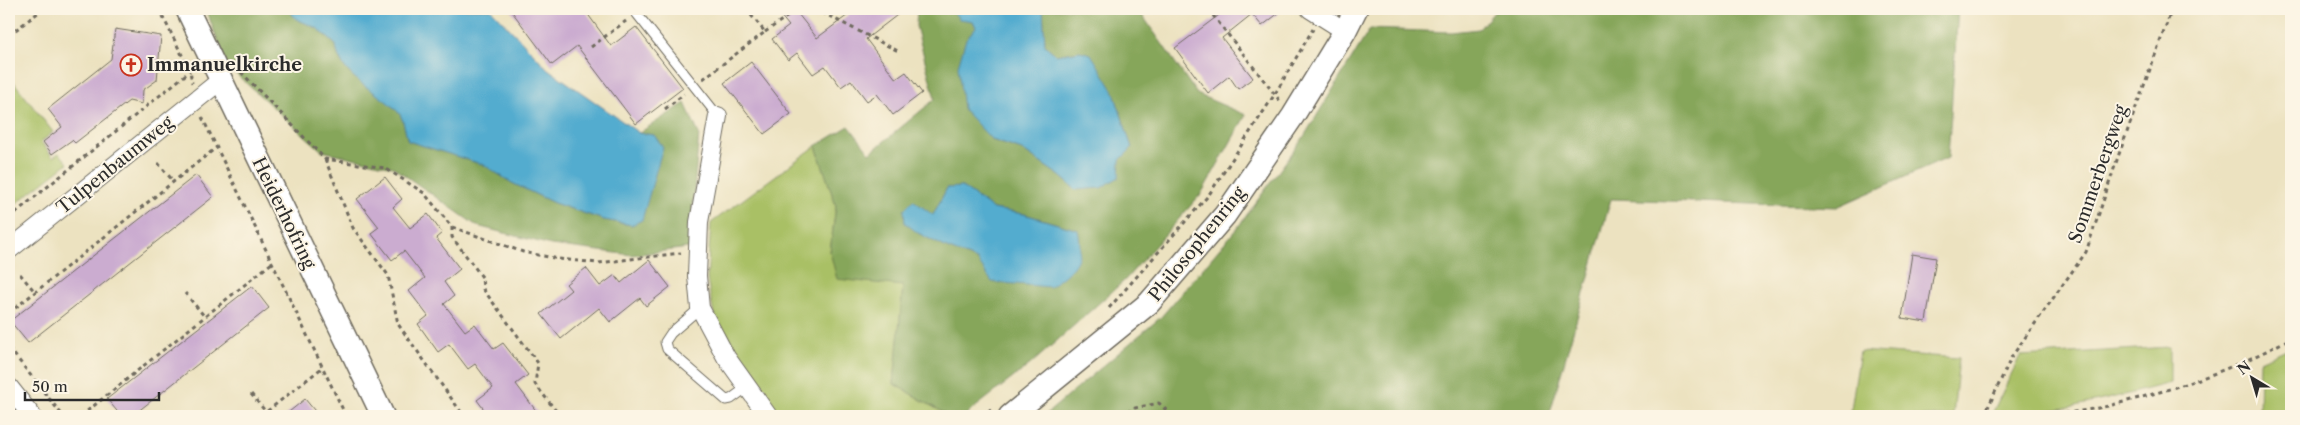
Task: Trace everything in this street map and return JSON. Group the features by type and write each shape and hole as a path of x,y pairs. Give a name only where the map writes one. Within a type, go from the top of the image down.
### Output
{"street":[{"name":"Heiderhofring","path":"187,9 383,416"},
{"name":"Philosophenring","path":"1004,411 1149,303 1225,215 1293,116 1346,30 1356,9"},
{"path":"1315,12 1346,30"},
{"name":"Tulpenbaumweg","path":"9,250 221,80"},
{"path":"718,116 699,222 697,276 700,308 721,350 746,388 768,416"},
{"path":"9,387 32,416"}],"lane":[{"path":"634,11 718,116"},
{"path":"700,308 669,336 665,342 667,349 726,400 731,399 746,388"}],"path":[{"path":"9,35 43,9"},
{"path":"159,9 190,71 194,101 346,416"},
{"path":"746,9 765,32"},
{"path":"665,109 798,9"},
{"path":"815,9 900,52"},
{"path":"1208,9 1293,116"},
{"name":"Sommerbergweg","path":"1984,416 2012,356 2086,252 2119,154 2172,9"},
{"path":"591,47 634,11"},
{"path":"1108,309 1208,196 1275,94 1315,12"},
{"path":"221,80 238,69 325,159 353,228 388,274 398,324 464,416"},
{"path":"9,218 190,71"},
{"path":"9,313 217,148"},
{"path":"325,159 385,168 424,192 452,227 523,252 559,259 598,262 698,250"},
{"path":"158,163 174,182"},
{"path":"452,227 452,237 482,277 483,289 538,363 535,384 560,416"},
{"path":"81,416 273,262"},
{"path":"20,274 36,293"},
{"path":"185,293 205,317"},
{"path":"2049,416 2114,405 2162,392 2267,351 2291,338"},
{"path":"9,348 64,416"},
{"path":"261,416 323,367"},
{"path":"251,394 266,412"},
{"path":"1120,416 1136,408 1159,403 1172,416"},
{"path":"982,416 1004,411"}],"green space":[{"path":"206,9 288,9 296,19 317,28 336,45 338,56 351,75 398,112 408,141 484,165 512,183 554,203 604,220 632,225 654,135 639,133 685,103 699,134 689,248 632,255 551,245 477,226 393,167 322,151 227,66"},
{"path":"917,9 951,9 959,18 973,21 976,27 966,39 991,140 1022,150 1060,176 1076,190 1120,160 1132,148 1113,90 1080,51 1056,55 1045,45 1043,9 1138,9 1197,94 1246,115 1201,194 1125,280 1032,363 964,416 949,416 894,384 903,286 837,279 830,252 836,206 816,146 849,126 870,153 935,99 916,26","holes":["962,187 993,209 1024,214 1078,230 977,260 947,248 918,233 933,215 947,188"]},
{"path":"1497,9 1596,9 1629,16 1632,9 1958,9 1948,158 1837,207 1611,199 1549,416 1044,416 1161,317 1238,227 1303,138 1370,29 1451,32 1479,29"},
{"path":"9,76 53,132 41,142 53,157 59,153 68,163 9,209"},
{"path":"816,146 836,206 830,252 903,286 894,384 949,416 780,416 717,330 707,279 711,223"},
{"path":"2170,347 2170,383 2104,400 2058,409 2035,413 1991,416 2020,356"},
{"path":"2291,347 2291,416 2259,416 2260,361"},
{"path":"1860,351 1959,358 1953,416 1850,416"}],"water":[{"path":"288,9 491,9 548,69 639,133 654,135 663,147 642,220 632,225 604,220 554,203 512,183 484,165 408,141 398,112 352,75 344,66 336,45 317,28 296,19"},
{"path":"951,9 1043,9 1045,45 1056,55 1080,51 1091,54 1113,90 1132,148 1120,160 1119,177 1101,188 1076,190 1060,176 1022,150 992,140 963,109 958,66 966,39 976,27 973,21 959,19"},
{"path":"962,187 993,209 1024,214 1078,230 1080,250 1075,264 1050,287 992,282 977,260 947,248 918,233 905,223 904,210 913,200 933,215 947,188"}],"building":[{"path":"510,9 584,9 611,46 636,27 683,88 636,124 577,46 552,65"},
{"path":"775,9 794,9 817,38 848,15 843,9 905,9 866,39 896,79 906,72 922,93 893,115 877,94 867,101 851,80 841,87 825,66 813,74 797,53 788,60 772,39 789,26"},
{"path":"1227,9 1284,9 1262,26 1252,14 1222,38 1253,78 1238,89 1229,76 1208,93 1175,48"},
{"path":"115,29 161,36 157,80 143,90 142,104 129,101 75,143 72,140 52,154 43,142 62,127 48,109 111,59"},
{"path":"751,62 791,114 764,134 724,83"},
{"path":"196,175 213,197 28,343 10,321"},
{"path":"385,177 402,199 393,207 410,228 428,214 442,233 436,238 460,269 444,282 454,296 444,304 465,331 475,324 494,349 503,343 528,375 516,384 540,416 489,416 477,400 493,388 475,364 468,369 449,344 438,352 418,324 428,316 409,291 425,278 404,251 392,260 371,233 379,227 357,199"},
{"path":"1912,254 1936,258 1926,322 1902,318"},
{"path":"649,260 670,287 646,306 640,298 610,322 599,308 561,339 541,314 571,290 566,284 586,268 600,286 615,275 621,283"},
{"path":"252,286 269,308 132,416 121,416 107,399"},
{"path":"305,399 319,416 284,416"}],"place":[{"name":"Immanuelkirche","path":"131,65"}]}
